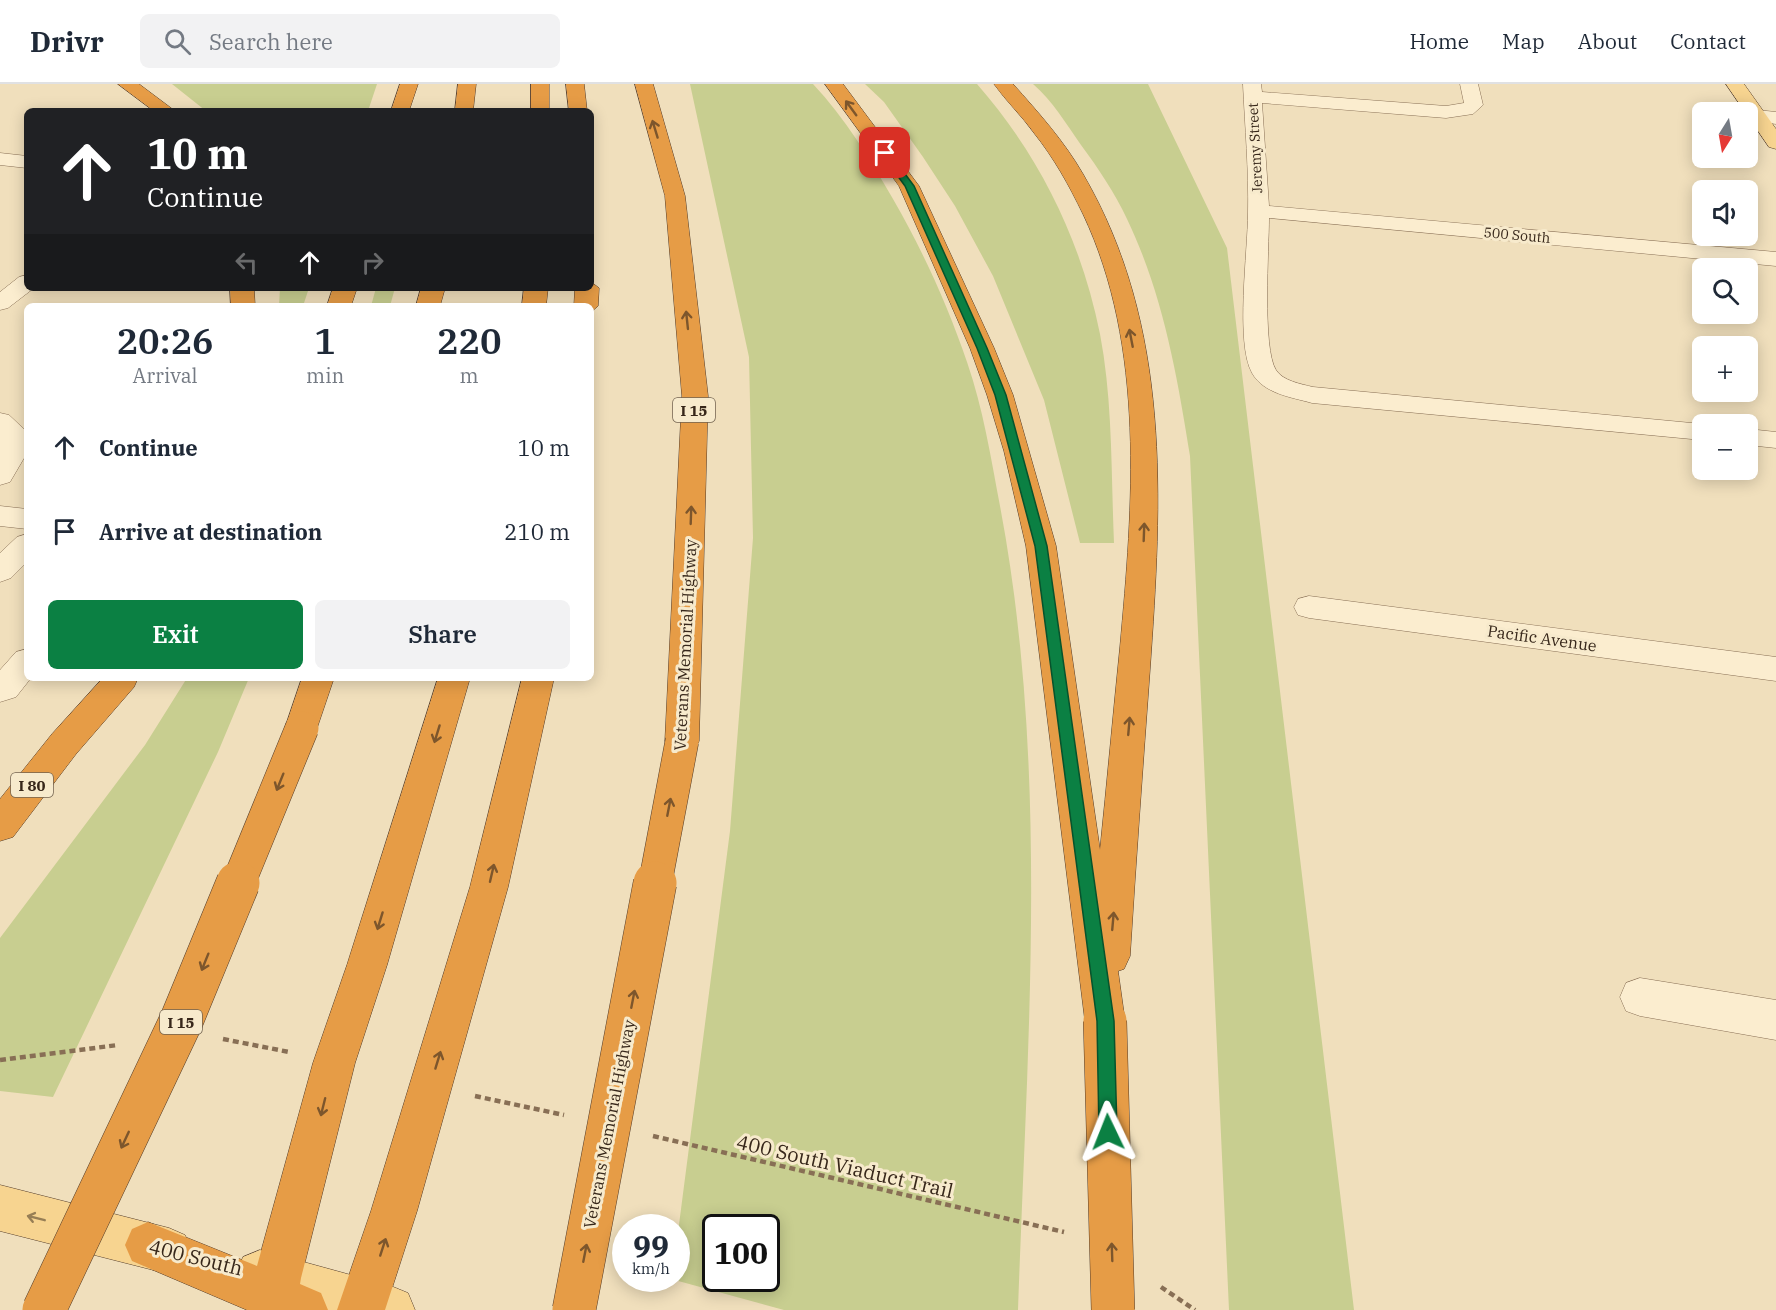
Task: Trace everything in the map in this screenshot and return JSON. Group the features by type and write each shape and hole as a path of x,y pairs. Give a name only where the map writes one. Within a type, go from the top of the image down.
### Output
{"highway":[{"path":"127,84 162,108"},
{"path":"401,108 409,84"},
{"path":"464,108 467,84"},
{"path":"540,84 540,108"},
{"path":"575,84 578,108"},
{"name":"Veterans Memorial Highway","path":"574,1310 682,741 695,396 675,196 644,84"},
{"path":"834,84 909,186 982,348 1004,406 1041,546 1105,1021 1113,1310"},
{"path":"1003,84 1029,113 1072,174 1100,229 1123,292 1143,424 1146,484 1144,546 1105,1021"},
{"path":"64,744 100,681"},
{"name":"I 80","path":"0,826 64,744 119,681"},
{"name":"I 15","path":"44,1310 182,1018 302,728 317,681"},
{"path":"148,1245 282,1299 334,1063 367,965 453,681"},
{"path":"372,1307 394,1211 489,887 537,681"}],"main road":[{"path":"1735,84 1747,102"},
{"path":"1758,117 1776,143"},
{"name":"400 South","path":"0,1208 148,1245"},
{"path":"282,1299 372,1307"}],"street":[{"path":"1252,90 1446,112 1466,110 1473,105 1469,84"},
{"name":"Jeremy Street","path":"1252,90 1259,211 1256,287 1259,351 1262,371 1277,385 1312,395 1692,431"},
{"path":"1758,116 1776,118"},
{"path":"0,159 24,162"},
{"name":"500 South","path":"1259,211 1776,259"},
{"path":"0,303 24,284"},
{"path":"0,476 13,453 14,437"},
{"path":"1758,438 1776,440"},
{"path":"0,516 24,519"},
{"path":"0,571 24,547"},
{"name":"Pacific Avenue","path":"1309,607 1776,669"},
{"path":"0,690 24,665"},
{"path":"1640,996 1776,1020"}],"path":[{"path":"470,1094 566,1115"},
{"name":"400 South Viaduct Trail","path":"647,1134 1066,1233"},
{"path":"1156,1284 1195,1310"}],"green space":[{"path":"172,84 377,84 369,108 202,108"},
{"path":"690,84 813,84 825,97 875,169 925,259 952,320 978,397 1000,506 1015,605 1025,705 1030,806 1029,1008 1018,1310 784,1310 718,1292 780,1292 780,1214 702,1214 702,1288 690,1284 690,1214 680,1214 730,831 753,538 749,357"},
{"path":"865,84 977,84 1000,112 1039,170 1082,265 1100,334 1111,438 1114,543 1080,543 1044,400 993,276 955,206 923,157 884,102"},
{"path":"1033,84 1148,84 1227,248 1354,1310 1229,1310 1190,456 1167,335 1140,247 1106,181 1047,97"},
{"path":"280,291 308,291 304,303 279,303"},
{"path":"375,291 394,291 391,303 372,303"},
{"path":"185,681 248,681 218,752 53,1097 0,1091 0,938 145,745"}],"route":[{"path":"885,153 909,186 982,348 1000,395 1017,452 1041,546 1105,1021 1108,1132"}]}
